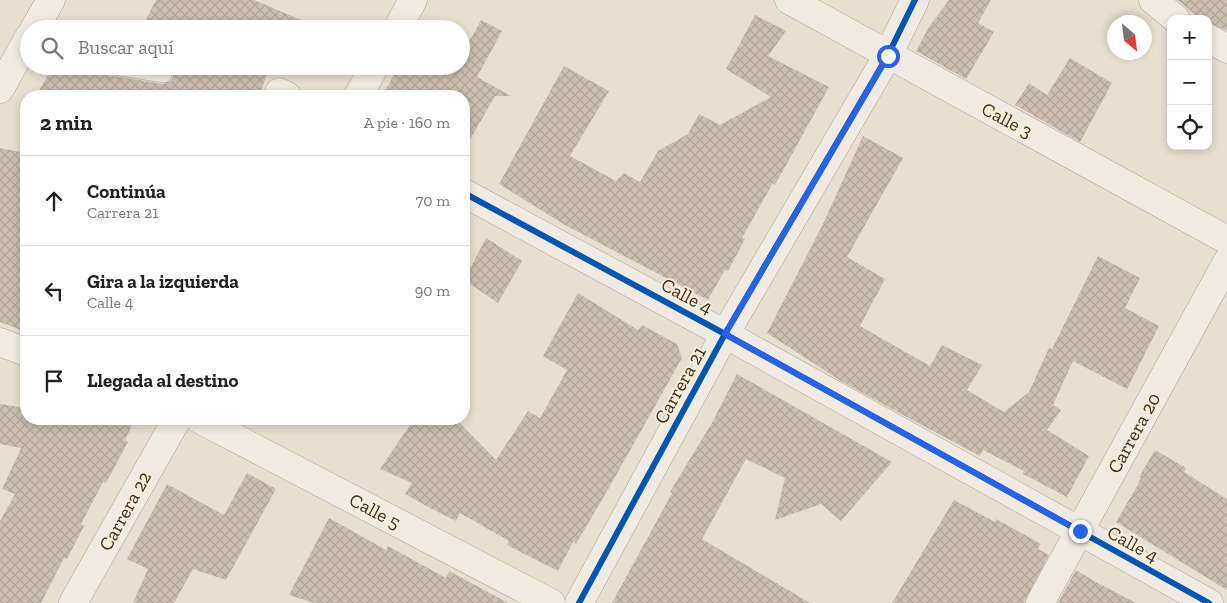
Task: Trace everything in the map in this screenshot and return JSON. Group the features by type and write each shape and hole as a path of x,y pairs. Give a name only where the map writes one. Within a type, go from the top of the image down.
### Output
{"street":[{"path":"39,20 51,0"},
{"path":"401,20 413,0"},
{"name":"Calle 3","path":"789,0 888,56 1227,240"},
{"name":"Carrera 21","path":"579,603 725,334 888,56 915,0"},
{"path":"1153,0 1171,15"},
{"path":"1212,40 1227,49"},
{"path":"0,89 18,55"},
{"path":"361,90 370,75"},
{"name":"Calle 4","path":"470,196 725,334 1209,603"},
{"name":"Carrera 20","path":"1040,603 1227,262"},
{"path":"0,342 20,350"},
{"name":"Carrera 22","path":"73,603 173,425"},
{"name":"Calle 5","path":"210,425 551,603"}],"building":[{"path":"156,0 254,0 301,20 146,20"},
{"path":"949,0 991,0 978,23 994,32 966,79 916,51 929,27"},
{"path":"1178,0 1227,0 1227,31 1212,24 1212,15 1195,15"},
{"path":"755,15 786,31 768,56 829,87 775,185 773,183 742,238 745,239 728,271 725,270 708,300 565,225 499,184 564,66 609,91 570,156 616,181 624,173 640,182 658,151 688,134 699,114 720,125 771,97 726,69"},
{"path":"481,20 502,31 477,77 511,96 495,96 470,140 470,90 385,90 394,75 470,75 470,40"},
{"path":"1070,58 1112,83 1080,142 1015,105 1029,83 1047,95"},
{"path":"48,75 106,75 163,84 171,81 173,75 267,75 261,90 39,90"},
{"path":"863,136 903,158 847,257 885,279 860,326 930,366 942,345 982,365 967,390 1004,412 1029,392 1049,348 1052,349 1098,256 1140,278 1125,308 1159,326 1127,389 1073,361 1053,405 1061,410 1047,430 1089,456 1067,497 1023,474 1024,471 983,450 980,456 903,415 841,381 767,333 823,224"},
{"path":"0,148 20,152 20,330 0,322"},
{"path":"486,238 522,261 498,303 470,284 470,269"},
{"path":"578,293 638,330 642,325 677,344 682,358 610,486 576,544 573,542 558,571 507,545 509,541 460,513 456,521 405,494 412,483 380,469 410,425 462,425 496,460 528,411 540,418 567,370 543,356"},
{"path":"737,374 892,462 841,521 821,504 775,520 785,478 746,459 702,539 810,603 612,603 672,493 670,492 713,421"},
{"path":"0,404 20,407 20,425 132,425 125,440 128,442 106,483 103,482 81,524 84,526 67,559 64,558 41,603 0,603 0,521 15,494 2,489 21,448 0,444"},
{"path":"1155,450 1186,468 1184,472 1227,499 1227,590 1116,522"},
{"path":"247,473 276,489 226,580 193,569 174,603 133,603 148,569 127,559 167,484 224,515"},
{"path":"954,500 995,522 996,519 1041,544 1038,549 1049,555 1024,603 892,603"},
{"path":"329,518 386,550 388,546 446,578 449,571 508,603 314,603 289,595"},
{"path":"1076,570 1094,581 1136,603 1058,603"}],"cycle path":[{"path":"579,603 725,334 888,55 915,0"},
{"path":"470,196 714,328 1209,603"}],"route":[{"path":"888,56 725,334 1080,531"}]}
